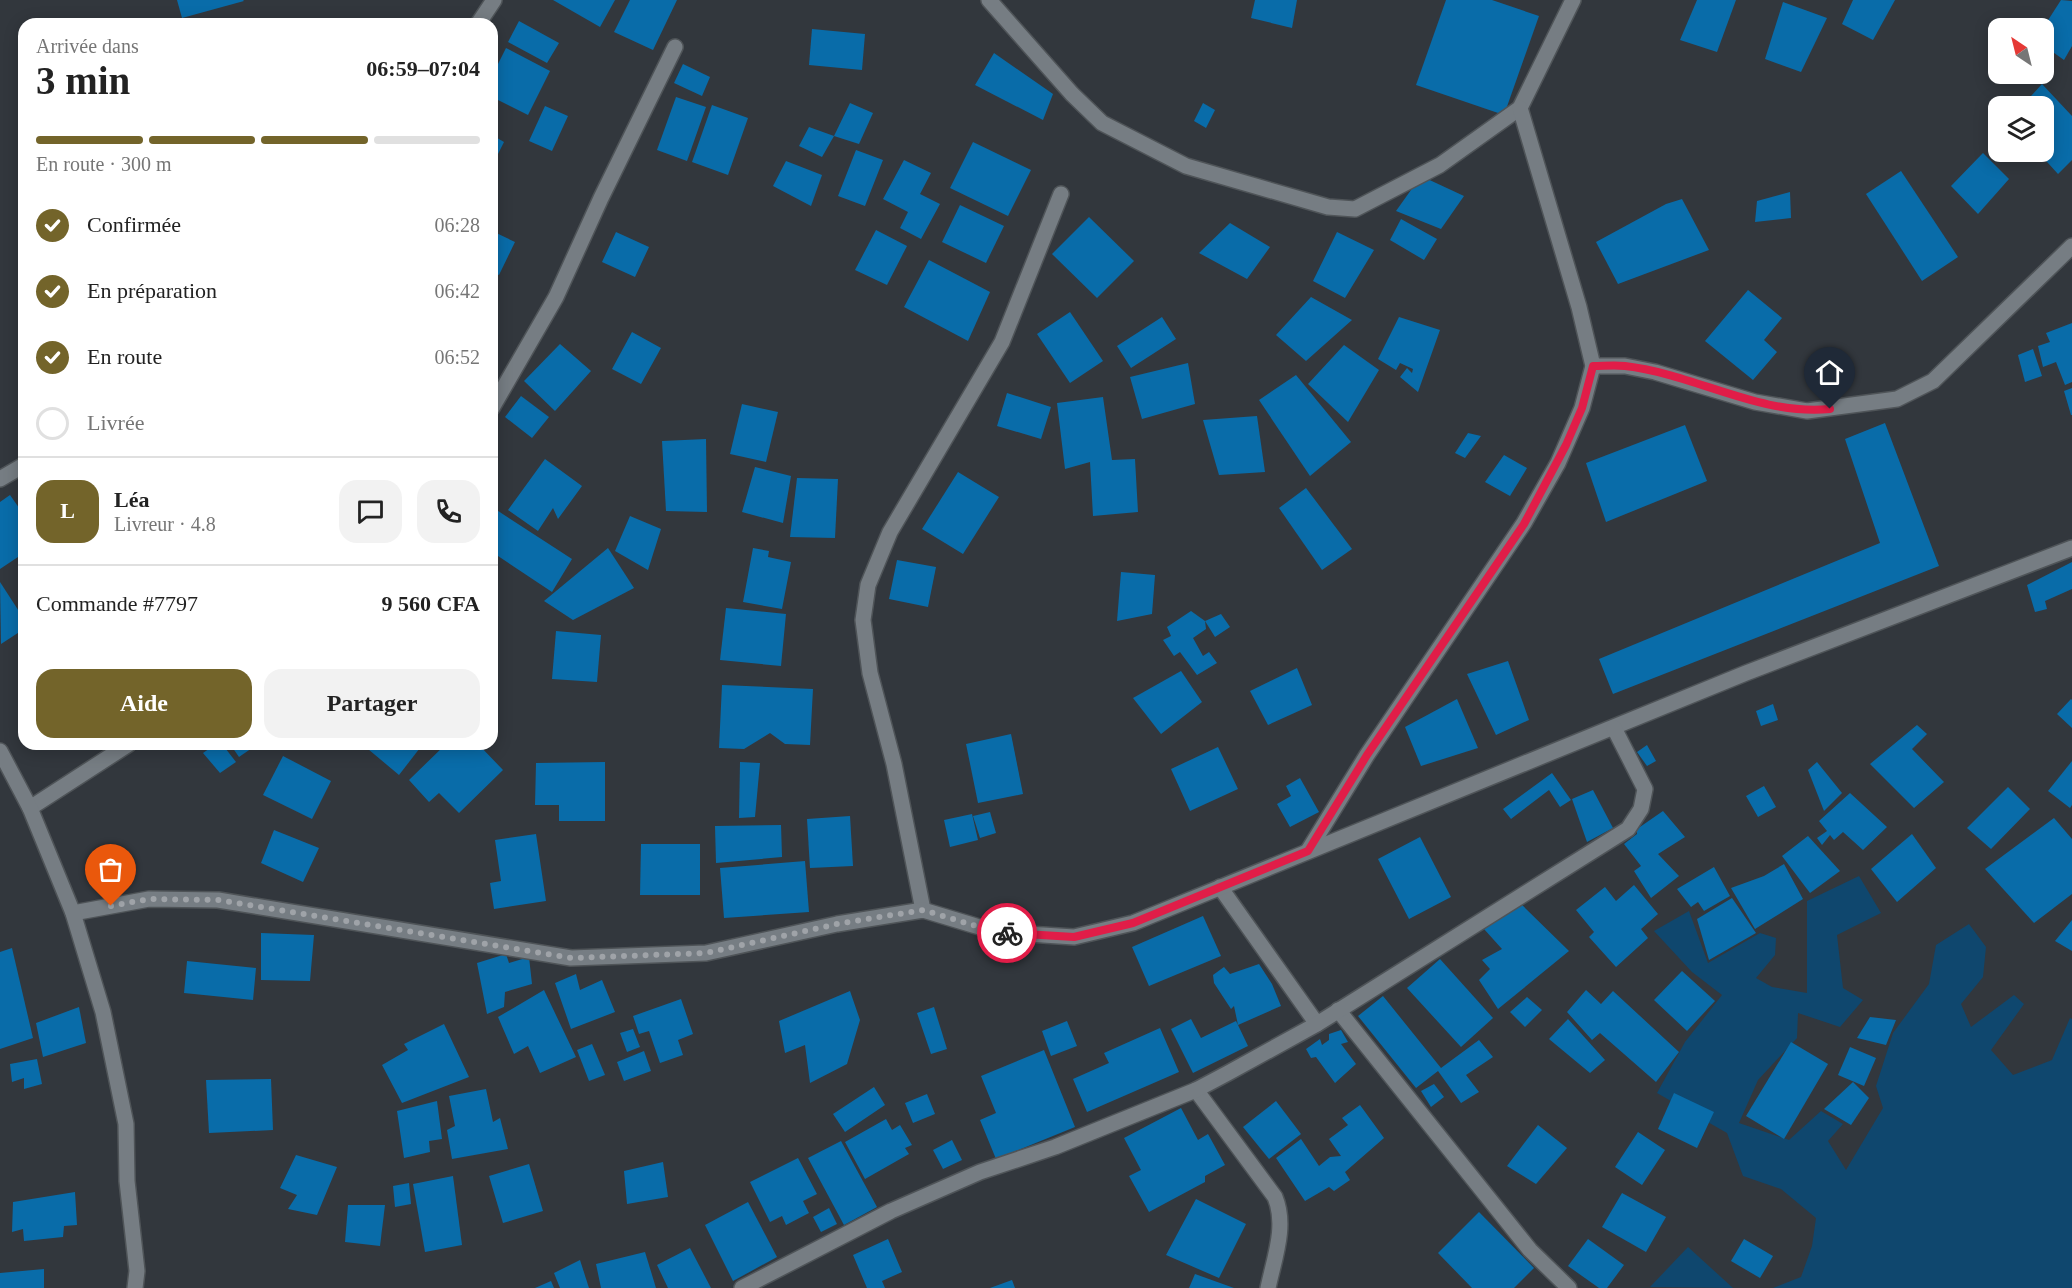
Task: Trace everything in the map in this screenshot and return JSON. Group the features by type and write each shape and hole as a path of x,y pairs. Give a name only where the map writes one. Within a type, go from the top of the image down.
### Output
{"street":[{"path":"482,18 494,0"},
{"path":"989,0 1072,94 1102,123 1186,166 1328,207 1355,209 1375,201 1440,165 1520,108 1573,0"},
{"path":"498,398 556,297 601,198 675,47"},
{"path":"1308,851 1367,755 1524,524 1563,452 1582,408 1593,366 1580,307 1520,108"},
{"path":"923,910 894,764 870,674 863,620 868,585 890,532 1002,342 1061,194"},
{"path":"1593,366 1625,366 1655,372 1755,402 1807,411 1897,399 1934,381 2072,246"},
{"path":"0,479 18,468"},
{"path":"73,913 149,899 218,900 571,958 706,953 837,924 923,910 996,932 1074,937 1133,923 1746,674 2072,548"},
{"path":"742,1288 891,1211 980,1172 1055,1148 1196,1090 1317,1024 1628,829 1641,809 1645,789 1614,728"},
{"path":"30,808 120,750"},
{"path":"0,751 30,808 73,913 103,1011 126,1124 127,1181 137,1271 135,1288"},
{"path":"1220,887 1317,1024"},
{"path":"1338,1010 1530,1250 1569,1288"},
{"path":"1196,1090 1275,1197 1281,1211 1280,1231 1268,1288"}],"shaded area":[{"path":"1859,876 1881,913 1837,935 1843,988 1863,1000 1840,1027 1798,1013 1797,1038 1758,1080 1739,1123 1789,1140 1821,1111 1843,1124 1828,1141 1846,1170 1883,1108 1876,1086 1893,1033 1929,984 1936,945 1969,924 1986,947 1983,977 1961,1004 1971,1027 2014,995 2024,1004 1991,1050 2013,1075 2052,1060 2070,1018 2072,1019 2072,1288 1773,1288 1801,1277 1812,1246 1816,1218 1781,1189 1743,1176 1727,1133 1657,1093 1685,1042 1722,995 1692,972 1654,931 1689,911 1708,963 1760,933 1776,938 1775,955 1756,978 1772,987 1807,993 1807,901"},
{"path":"1688,1247 1733,1288 1650,1287"}],"building":[{"path":"177,0 243,0 244,1 182,18"},
{"path":"553,0 615,0 600,27"},
{"path":"630,0 677,0 653,50 614,32"},
{"path":"1255,0 1297,0 1292,28 1251,18"},
{"path":"1446,0 1492,0 1539,16 1504,115 1416,85"},
{"path":"1697,0 1736,0 1717,52 1680,40"},
{"path":"1853,0 1895,0 1873,40 1842,24"},
{"path":"2061,0 2072,1 2072,46 2064,60 2054,53 2054,18 2049,18"},
{"path":"1783,2 1827,18 1801,72 1765,59"},
{"path":"519,21 559,43 547,63 508,42"},
{"path":"812,29 865,34 862,70 809,65"},
{"path":"506,48 550,71 528,115 498,100 498,64"},
{"path":"994,53 1053,94 1043,120 975,85"},
{"path":"683,64 710,77 702,96 674,83"},
{"path":"2042,84 2053,96 2031,96"},
{"path":"676,97 706,107 687,161 657,150"},
{"path":"2054,97 2072,116 2072,160 2058,174 2047,162 2054,162"},
{"path":"850,103 873,113 859,144 834,136"},
{"path":"1203,103 1215,110 1206,128 1194,121"},
{"path":"712,105 748,118 728,175 692,162"},
{"path":"545,106 568,116 552,151 529,141"},
{"path":"809,127 834,136 822,157 799,146"},
{"path":"498,138 504,142 498,154"},
{"path":"973,142 1031,170 1008,216 950,188"},
{"path":"856,150 883,160 865,206 838,196"},
{"path":"1983,153 1988,158 1988,162 1992,162 2009,179 1978,214 1951,186"},
{"path":"904,160 931,173 920,194 940,204 921,239 900,228 908,212 883,199"},
{"path":"786,161 822,175 811,206 773,186"},
{"path":"1901,171 1958,257 1922,281 1866,194"},
{"path":"1421,176 1464,196 1441,229 1396,211"},
{"path":"1790,192 1791,218 1755,222 1757,201"},
{"path":"1682,199 1709,250 1618,284 1596,242 1666,204"},
{"path":"960,205 1004,226 986,263 942,242"},
{"path":"1089,217 1134,261 1097,298 1052,254"},
{"path":"1401,219 1437,239 1424,260 1390,240"},
{"path":"1230,223 1270,247 1247,279 1199,253"},
{"path":"876,230 907,246 887,285 855,270"},
{"path":"616,232 649,247 635,277 602,262"},
{"path":"1337,232 1374,250 1345,298 1313,281"},
{"path":"498,234 515,242 498,275"},
{"path":"929,260 990,292 968,341 904,307"},
{"path":"1748,290 1782,318 1764,340 1777,352 1753,380 1705,341"},
{"path":"1311,297 1352,320 1306,361 1276,335"},
{"path":"1070,312 1103,361 1070,383 1037,334"},
{"path":"1162,317 1176,339 1131,368 1117,346"},
{"path":"1399,317 1440,330 1418,392 1400,377 1407,368 1412,373 1413,369 1400,363 1396,370 1378,359"},
{"path":"2072,323 2072,382 2065,385 2056,362 2043,367 2038,346 2050,342 2046,333"},
{"path":"632,332 661,348 641,384 612,369"},
{"path":"560,344 591,371 555,411 524,381"},
{"path":"1344,345 1379,370 1348,422 1308,384"},
{"path":"2033,349 2042,376 2025,382 2018,355"},
{"path":"1188,363 1195,404 1142,419 1130,377"},
{"path":"1296,375 1351,442 1310,476 1259,400"},
{"path":"2072,388 2072,415 2071,415 2064,391"},
{"path":"1007,393 1051,407 1041,439 997,426"},
{"path":"521,396 549,417 532,438 505,417"},
{"path":"1103,397 1112,460 1135,459 1138,512 1093,516 1090,462 1065,469 1057,403"},
{"path":"742,404 778,412 766,462 730,454"},
{"path":"1257,416 1265,472 1219,475 1203,420"},
{"path":"1885,423 1939,566 1613,694 1599,659 1880,543 1845,439"},
{"path":"1685,425 1707,481 1606,522 1586,463"},
{"path":"1468,433 1481,436 1465,458 1455,453"},
{"path":"706,439 707,512 666,511 662,441"},
{"path":"1504,455 1527,468 1510,496 1485,482"},
{"path":"545,459 582,486 558,519 553,508 538,531 508,510"},
{"path":"755,467 791,476 783,523 742,512"},
{"path":"958,472 999,497 963,554 922,529"},
{"path":"797,478 838,479 835,538 790,537"},
{"path":"1306,488 1352,549 1322,570 1279,508"},
{"path":"10,495 18,506 18,557 0,569 0,502"},
{"path":"498,511 572,559 552,592 498,556"},
{"path":"630,516 661,529 648,570 615,551"},
{"path":"608,548 634,588 573,620 544,601"},
{"path":"753,548 769,551 768,557 791,562 782,609 743,602"},
{"path":"897,560 936,567 928,607 889,599"},
{"path":"2072,562 2072,589 2045,601 2047,609 2035,612 2027,585"},
{"path":"1121,572 1155,575 1152,614 1117,621"},
{"path":"0,582 18,610 18,633 1,644"},
{"path":"726,608 786,614 781,666 720,660"},
{"path":"1191,611 1205,621 1206,629 1193,638 1203,656 1209,652 1217,663 1197,675 1180,652 1174,656 1163,640 1171,636 1167,627"},
{"path":"1221,614 1230,627 1215,637 1205,621"},
{"path":"556,631 601,635 597,682 552,679"},
{"path":"1508,661 1529,720 1496,735 1467,674"},
{"path":"1297,668 1312,705 1268,725 1250,691"},
{"path":"1181,671 1202,702 1161,734 1133,698"},
{"path":"722,685 813,689 810,745 785,744 770,733 744,749 719,748"},
{"path":"1457,699 1478,748 1421,766 1405,727"},
{"path":"2072,700 2072,728 2057,714"},
{"path":"1773,704 1778,720 1761,726 1756,711"},
{"path":"1917,725 1927,734 1912,749 1944,782 1914,808 1870,764"},
{"path":"1011,734 1023,794 978,803 966,744"},
{"path":"1647,745 1656,761 1647,766 1637,752"},
{"path":"1218,747 1238,789 1190,811 1171,769"},
{"path":"207,750 227,750 236,762 220,773 203,753"},
{"path":"234,750 249,750 239,757"},
{"path":"369,750 418,750 399,775"},
{"path":"440,750 484,750 503,770 459,813 439,793 429,802 409,780"},
{"path":"283,756 331,781 312,819 263,795"},
{"path":"2072,761 2072,805 2070,808 2048,791"},
{"path":"605,762 605,821 559,821 559,805 535,805 536,763"},
{"path":"740,762 760,763 755,817 739,818"},
{"path":"1817,762 1842,793 1824,811 1808,770"},
{"path":"1552,773 1571,800 1560,807 1549,790 1511,819 1503,809"},
{"path":"1300,778 1319,812 1290,827 1277,804 1291,796 1286,786"},
{"path":"1764,786 1776,807 1758,817 1746,796"},
{"path":"2008,787 2030,809 1991,849 1967,828"},
{"path":"1593,790 1613,828 1587,842 1572,799"},
{"path":"1850,793 1887,827 1863,850 1843,832 1834,840 1830,835 1822,845 1817,838 1827,831 1819,821"},
{"path":"1663,811 1685,837 1658,854 1679,876 1651,898 1634,871 1641,866 1624,844 1637,834 1637,829"},
{"path":"990,812 996,833 980,838 973,816"},
{"path":"972,814 978,840 950,847 944,820"},
{"path":"850,816 853,866 810,868 807,819"},
{"path":"2054,818 2072,839 2072,894 2034,923 1985,869"},
{"path":"781,825 782,857 716,863 715,826"},
{"path":"274,830 319,848 303,882 261,863"},
{"path":"536,834 546,901 494,909 490,883 501,881 495,840"},
{"path":"1912,834 1936,868 1897,902 1871,869"},
{"path":"1808,836 1840,871 1810,893 1782,856"},
{"path":"1420,837 1451,897 1409,919 1378,859"},
{"path":"641,844 700,844 700,895 640,895"},
{"path":"805,861 809,912 724,918 720,868"},
{"path":"1784,864 1803,899 1755,929 1731,888 1764,876"},
{"path":"1714,867 1730,896 1704,911 1698,902 1691,907 1677,889"},
{"path":"1634,885 1658,914 1641,929 1648,938 1616,967 1589,937 1594,932 1576,910 1605,887 1616,901"},
{"path":"1732,898 1756,933 1709,960 1697,919"},
{"path":"1519,902 1569,951 1498,1009 1479,980 1490,969 1482,960 1502,949 1484,929"},
{"path":"1203,916 1221,956 1149,986 1132,947"},
{"path":"2072,920 2072,951 2055,941"},
{"path":"261,933 314,935 310,981 261,980"},
{"path":"12,948 33,1038 0,1049 0,952"},
{"path":"506,954 509,963 529,957 532,984 505,992 504,1007 487,1014 477,963"},
{"path":"1440,959 1493,1018 1461,1047 1407,988"},
{"path":"187,961 256,968 253,1000 184,993"},
{"path":"1259,964 1272,984 1281,1006 1238,1025 1234,1006 1231,1009 1214,983 1213,975 1224,967 1230,974"},
{"path":"1682,971 1715,1001 1687,1031 1654,1000"},
{"path":"576,974 580,990 602,980 615,1012 571,1029 555,983"},
{"path":"544,990 576,1057 540,1073 528,1046 514,1054 498,1017"},
{"path":"1586,990 1601,1004 1613,991 1679,1052 1656,1082 1600,1033 1592,1040 1567,1012"},
{"path":"850,991 860,1020 847,1064 810,1083 805,1045 785,1053 779,1021"},
{"path":"1383,996 1441,1068 1479,1040 1493,1057 1466,1075 1479,1092 1461,1103 1438,1071 1416,1088 1358,1016"},
{"path":"1527,997 1542,1010 1525,1027 1510,1012"},
{"path":"681,999 693,1034 678,1040 683,1055 660,1063 649,1031 639,1034 633,1016"},
{"path":"79,1007 86,1043 43,1057 36,1023"},
{"path":"934,1007 947,1049 931,1054 917,1013"},
{"path":"1870,1017 1896,1020 1886,1045 1857,1038"},
{"path":"1191,1019 1201,1038 1236,1021 1248,1046 1193,1073 1171,1029"},
{"path":"1568,1019 1605,1060 1590,1073 1549,1039"},
{"path":"1067,1021 1077,1046 1051,1056 1042,1031"},
{"path":"444,1024 469,1077 402,1103 382,1065 408,1050 404,1044"},
{"path":"1160,1028 1179,1072 1087,1112 1073,1079 1109,1063 1104,1053"},
{"path":"633,1029 640,1047 627,1052 620,1033"},
{"path":"1341,1030 1348,1042 1341,1044 1356,1064 1335,1083 1316,1057 1311,1058 1306,1049 1320,1039 1322,1045 1329,1040 1329,1034"},
{"path":"1791,1042 1828,1064 1784,1139 1746,1116"},
{"path":"592,1044 605,1075 589,1081 577,1050"},
{"path":"1850,1047 1876,1058 1864,1086 1838,1075"},
{"path":"1044,1050 1075,1127 996,1159 980,1120 996,1113 981,1076"},
{"path":"644,1051 651,1071 624,1081 617,1062"},
{"path":"37,1059 42,1084 24,1089 24,1078 12,1082 10,1064"},
{"path":"271,1079 273,1130 209,1133 206,1080"},
{"path":"1853,1082 1869,1098 1851,1125 1824,1109"},
{"path":"1434,1084 1444,1097 1431,1107 1421,1091"},
{"path":"874,1087 885,1105 845,1132 833,1114"},
{"path":"486,1089 493,1122 500,1118 508,1149 452,1159 447,1130 455,1126 449,1096"},
{"path":"1674,1093 1714,1112 1697,1148 1658,1129"},
{"path":"927,1094 935,1114 913,1123 905,1103"},
{"path":"437,1101 442,1139 429,1141 430,1152 404,1158 397,1111"},
{"path":"1276,1101 1301,1134 1269,1159 1243,1127"},
{"path":"1360,1105 1384,1138 1345,1172 1350,1180 1334,1191 1329,1187 1305,1201 1276,1158 1301,1139 1319,1166 1330,1157 1341,1156 1329,1139 1348,1125 1342,1118"},
{"path":"1181,1108 1198,1140 1208,1134 1225,1165 1205,1176 1205,1182 1149,1212 1129,1176 1141,1170 1124,1138"},
{"path":"886,1119 892,1130 900,1125 912,1145 905,1148 909,1154 865,1179 845,1142"},
{"path":"1538,1125 1567,1148 1536,1184 1507,1166"},
{"path":"1638,1132 1665,1150 1642,1185 1615,1167"},
{"path":"952,1140 962,1160 943,1169 933,1150"},
{"path":"841,1141 877,1207 844,1225 808,1158"},
{"path":"296,1155 337,1167 317,1215 288,1209 297,1195 280,1188"},
{"path":"798,1158 817,1194 803,1201 809,1213 786,1225 782,1216 770,1222 750,1182"},
{"path":"663,1162 668,1197 627,1204 624,1171"},
{"path":"529,1164 543,1211 503,1223 489,1176"},
{"path":"453,1176 462,1245 425,1252 413,1184"},
{"path":"409,1183 411,1204 395,1207 393,1186"},
{"path":"75,1192 77,1225 64,1226 63,1237 24,1241 23,1229 12,1232 13,1202"},
{"path":"1622,1193 1666,1217 1646,1252 1602,1227"},
{"path":"1196,1199 1246,1224 1219,1278 1166,1255"},
{"path":"748,1202 777,1257 733,1281 705,1225"},
{"path":"348,1205 385,1205 380,1246 345,1242"},
{"path":"829,1208 837,1224 821,1232 813,1217"},
{"path":"1479,1212 1534,1268 1514,1288 1472,1288 1438,1253"},
{"path":"888,1239 902,1272 882,1281 885,1288 867,1288 853,1255"},
{"path":"1588,1239 1624,1265 1607,1288 1599,1288 1568,1266"},
{"path":"1744,1239 1773,1256 1760,1278 1731,1261"},
{"path":"690,1248 711,1288 668,1288 657,1265"},
{"path":"645,1252 656,1288 601,1288 596,1264"},
{"path":"580,1260 589,1288 560,1288 554,1273"},
{"path":"44,1269 44,1288 0,1288 0,1273"},
{"path":"1195,1274 1234,1288 1189,1288"},
{"path":"1012,1280 1015,1288 990,1288"},
{"path":"551,1281 554,1288 535,1288"}],"way so far":[{"path":"111,906 149,899 218,900 571,958 706,953 837,924 923,910 996,932 1007,933"}],"route":[{"path":"1007,933 1074,937 1133,923 1308,851 1367,755 1524,524 1566,445 1582,408 1593,366 1625,366 1655,372 1755,402 1807,411 1830,409"}]}
